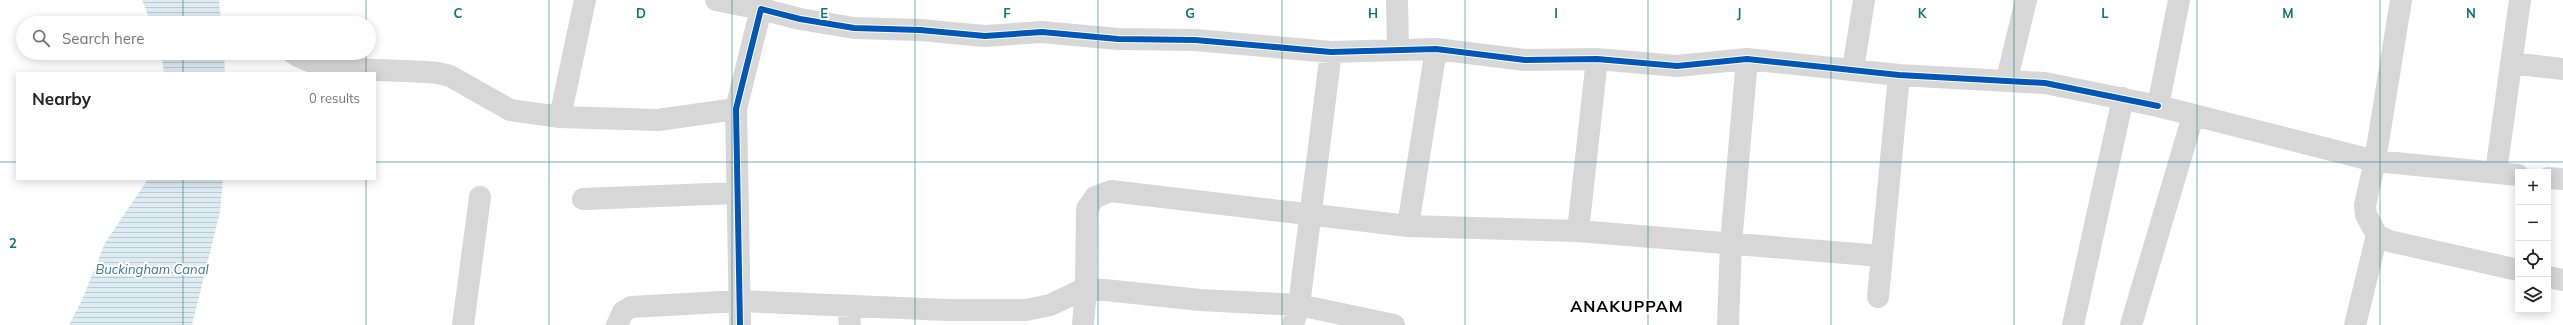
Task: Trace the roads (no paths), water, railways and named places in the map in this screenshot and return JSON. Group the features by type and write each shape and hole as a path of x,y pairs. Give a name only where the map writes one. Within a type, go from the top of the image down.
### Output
{"street":[{"path":"560,117 585,0"},
{"path":"716,0 762,5 800,19 854,28 920,30 985,36 1042,32 1118,38 1195,40 1331,52 1436,49 1525,60 1598,59 1677,66 1747,59 1899,75 2007,79 2045,83 2123,98 2193,116 2332,148 2375,161 2515,174"},
{"path":"1397,0 1398,49"},
{"path":"1853,69 1864,0"},
{"path":"2007,79 2026,0"},
{"path":"2158,106 2179,0"},
{"path":"2401,0 2375,161 2365,205 2366,215 2377,235 2389,241 2515,269"},
{"path":"2496,172 2520,0"},
{"path":"740,325 736,193 736,109 762,5"},
{"path":"1408,226 1436,49"},
{"path":"1296,315 1331,52"},
{"path":"1578,231 1598,59"},
{"path":"1728,325 1732,243 1747,59"},
{"path":"304,60 323,66 438,73 455,79 510,110 560,117 603,120 658,120 736,109"},
{"path":"2511,64 2563,69"},
{"path":"1878,297 1899,75"},
{"path":"2073,325 2123,98"},
{"path":"2131,325 2193,116"},
{"path":"2551,178 2563,179"},
{"path":"1083,325 1086,288 1087,210 1095,197 1111,191 1310,213 1408,226 1578,231 1882,256"},
{"path":"582,199 736,193"},
{"path":"463,325 480,197"},
{"path":"2355,325 2377,235"},
{"path":"2551,278 2563,280"},
{"path":"618,325 623,312 631,307 739,301 849,315 1026,310 1050,305 1086,288 1200,300 1296,315 1394,325"}],"water":[{"path":"142,0 219,0 220,16 148,16"},
{"path":"162,60 224,60 225,72 164,72"},
{"name":"Buckingham Canal","path":"147,180 223,180 220,212 192,325 69,325 82,300 105,243"}],"district":[{"name":"ANAKUPPAM","path":"1627,306"}]}
